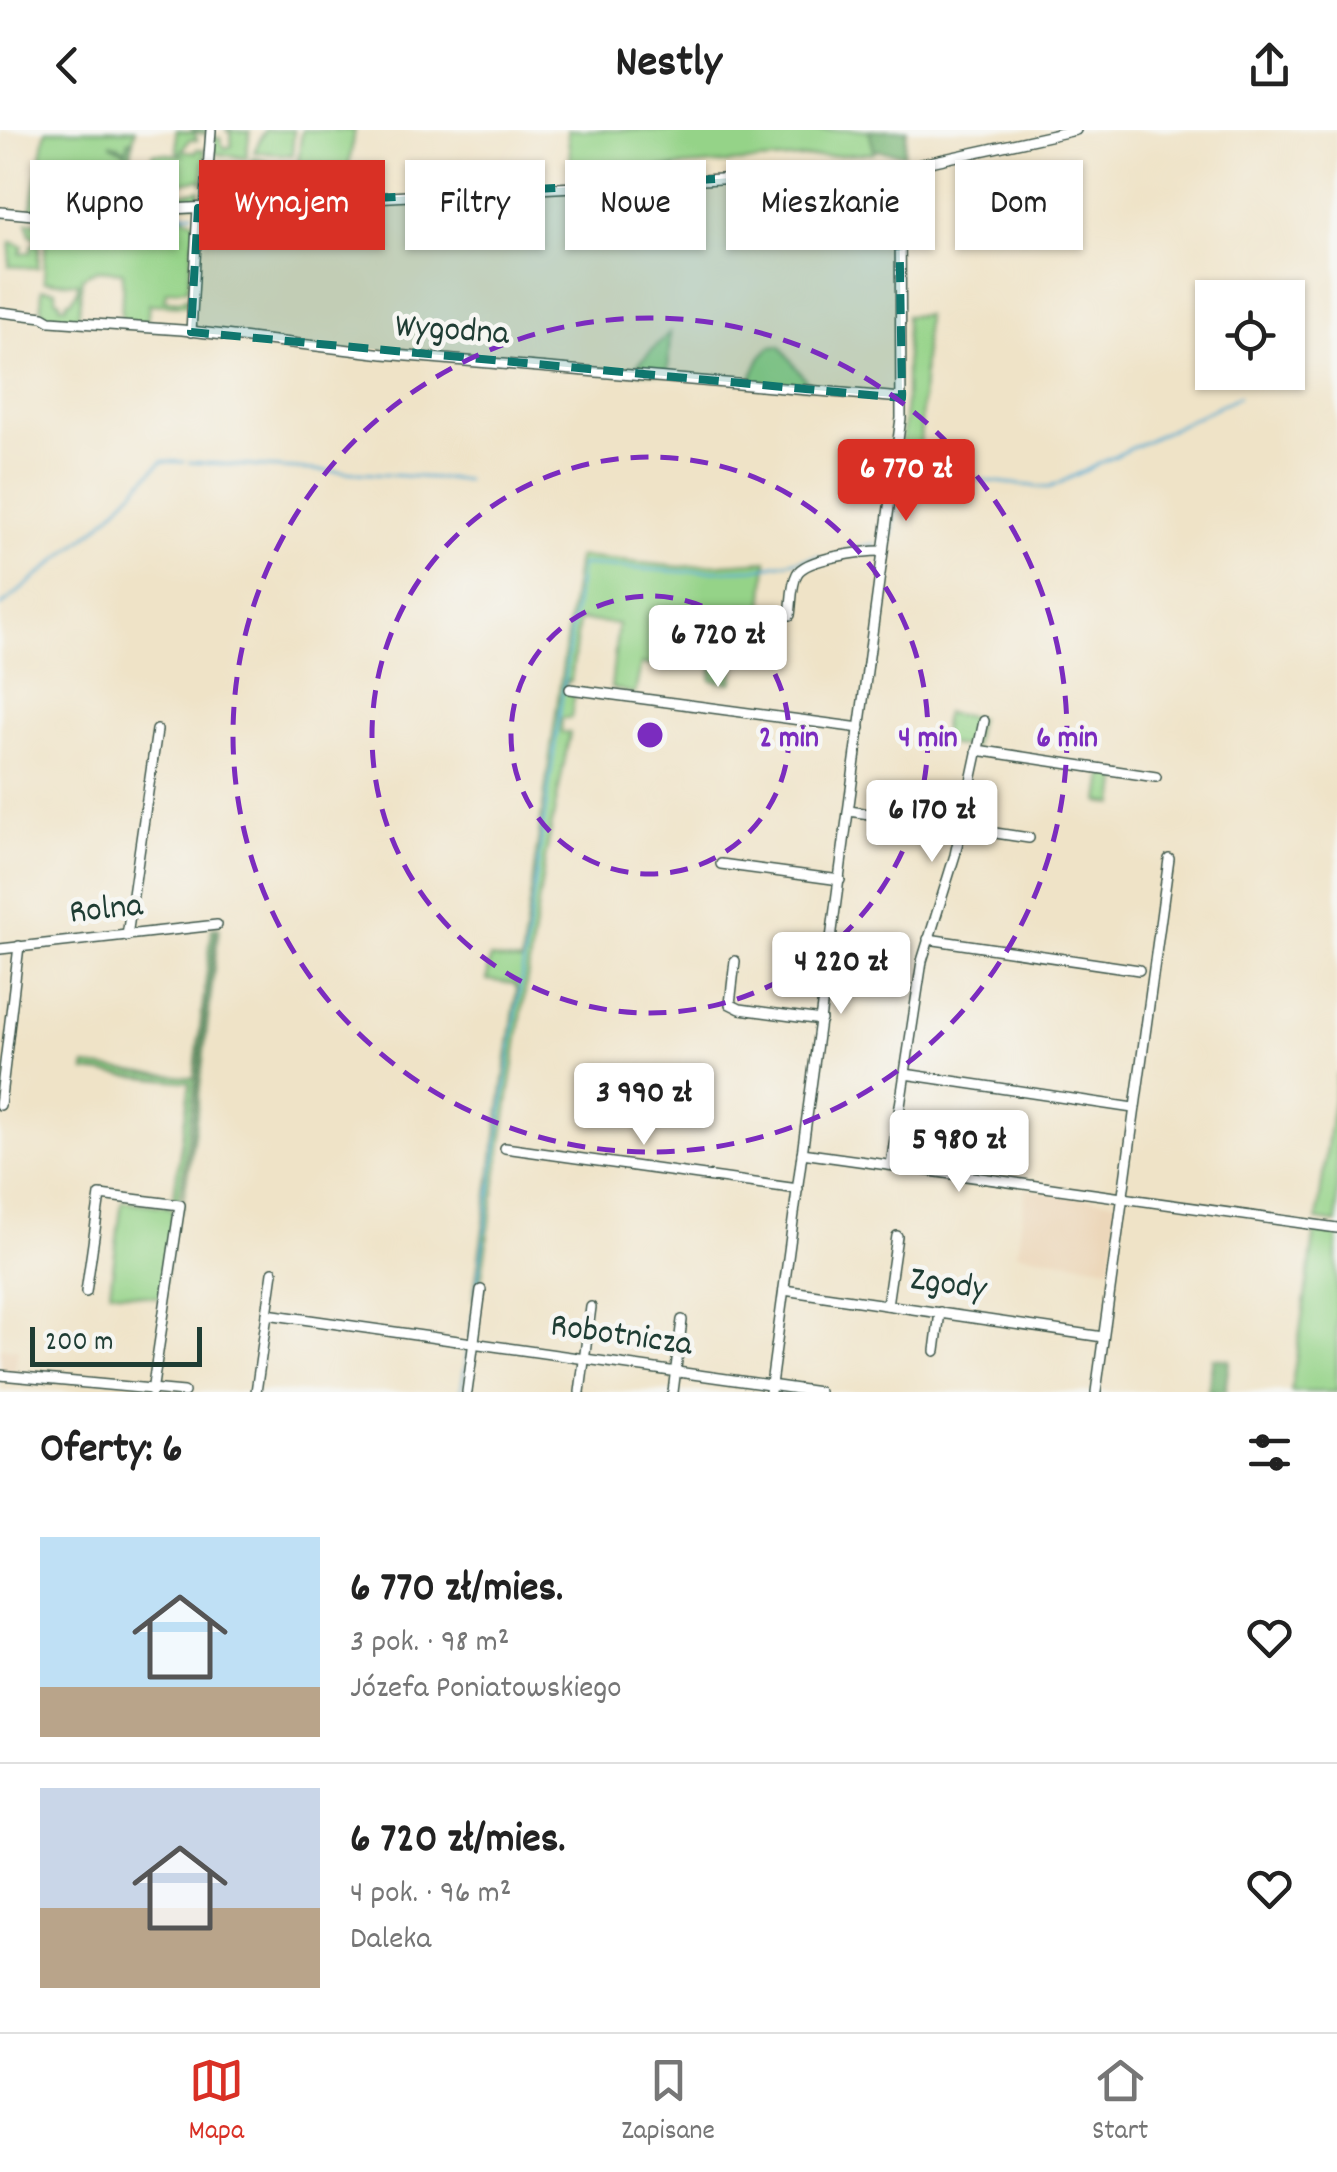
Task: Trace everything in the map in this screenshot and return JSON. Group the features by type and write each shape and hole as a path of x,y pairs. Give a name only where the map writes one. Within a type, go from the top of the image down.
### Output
{"street":[{"path":"208,160 211,130"},
{"path":"935,160 1032,134 1076,130"},
{"path":"385,198 726,178"},
{"path":"0,212 44,216 199,208"},
{"path":"191,332 189,319 199,234"},
{"path":"771,1388 902,398 900,250"},
{"name":"Wygodna","path":"0,312 87,325 191,332 384,354 902,398"},
{"path":"790,615 794,581 805,565 883,551"},
{"path":"570,689 860,728"},
{"path":"891,1166 922,961 961,828 984,721"},
{"path":"127,936 157,730"},
{"path":"977,750 1156,777"},
{"path":"849,811 1029,838"},
{"path":"1096,1388 1169,859"},
{"path":"721,864 840,880"},
{"name":"Rolna","path":"0,948 217,925"},
{"path":"928,940 1139,970"},
{"path":"0,1105 19,946"},
{"path":"734,961 730,1004 740,1009 820,1020"},
{"path":"905,1074 1133,1108"},
{"path":"505,1148 798,1189"},
{"path":"802,1154 1337,1228"},
{"path":"86,1292 100,1195 180,1205 152,1390"},
{"path":"888,1305 897,1236"},
{"path":"256,1392 272,1272"},
{"path":"467,1392 481,1290"},
{"name":"Zgody","path":"784,1290 1103,1336"},
{"path":"580,1392 592,1306"},
{"path":"936,1351 940,1312"},
{"name":"Robotnicza","path":"267,1314 819,1392"},
{"path":"673,1392 682,1320"},
{"path":"0,1375 184,1392"}],"highlighted area":[{"path":"805,174 879,184 899,208 902,398 191,332 198,208"}],"shaded area":[{"path":"1026,1189 1119,1202 1110,1267 1017,1253"},
{"path":"0,1347 18,1349 15,1372 0,1370"}],"green space":[{"path":"46,130 135,130 127,148 111,145 126,152 125,160 40,160"},
{"path":"176,130 206,130 206,134 194,132 197,140 189,140 182,150 205,150 204,160 199,160 197,180 179,184 179,160 152,160 153,153 183,155 177,151"},
{"path":"225,130 250,132 246,158 212,153 214,137 221,139 226,148 232,146 230,132"},
{"path":"265,130 294,130 292,155 254,152"},
{"path":"302,130 355,130 350,160 298,160"},
{"path":"567,130 873,130 874,153 726,160 726,163 706,165 706,160 571,160"},
{"path":"869,130 907,130 904,154 874,150"},
{"path":"133,140 131,160 110,143 123,150"},
{"path":"199,190 198,203 179,203 179,194"},
{"path":"179,216 196,222 188,289 167,291 164,300 180,301 187,297 186,306 149,304 147,324 121,321 123,272 95,270 82,278 78,322 46,317 41,307 42,289 56,290 56,300 60,306 66,306 77,292 78,283 44,281 45,250 179,250"},
{"path":"11,242 23,246 20,253 39,250 38,268 9,266"},
{"path":"926,315 919,472 899,469 906,401 906,316"},
{"path":"670,332 668,374 631,371"},
{"path":"780,346 811,387 750,381 761,356 770,347"},
{"path":"578,557 680,567 767,561 763,608 743,606 732,683 711,680 716,638 668,631 662,667 641,664 635,694 611,688 618,624 579,620 571,681 567,681 566,691 578,694 571,718 562,718 561,732 570,733 545,859 478,1301 473,1300 517,988 514,984 487,980 490,958 521,962"},
{"path":"945,713 979,718 973,748 941,743"},
{"path":"1104,773 1119,775 1115,804 1100,802"},
{"path":"218,927 195,1127 181,1212"},
{"path":"212,928 215,932 181,1186 178,1200 173,1201 190,1082 85,1071 85,1066 194,1078"},
{"path":"1337,1073 1337,1223 1317,1220"},
{"path":"122,1201 170,1207 173,1212 162,1298 110,1291"},
{"path":"1315,1231 1337,1234 1337,1392 1291,1392"},
{"path":"1213,1358 1229,1360 1225,1392 1208,1392"}],"waterway":[{"path":"721,183 726,183"},
{"path":"387,202 405,201"},
{"path":"179,214 193,213"},
{"path":"892,536 901,471 1049,488 1238,397"},
{"path":"0,607 99,526 162,461 184,462"},
{"path":"189,462 466,480"},
{"path":"847,550 875,544"},
{"path":"475,1300 581,565 685,572 755,569 820,556"},
{"path":"470,1337 474,1310"},
{"path":"461,1392 468,1349"}]}
